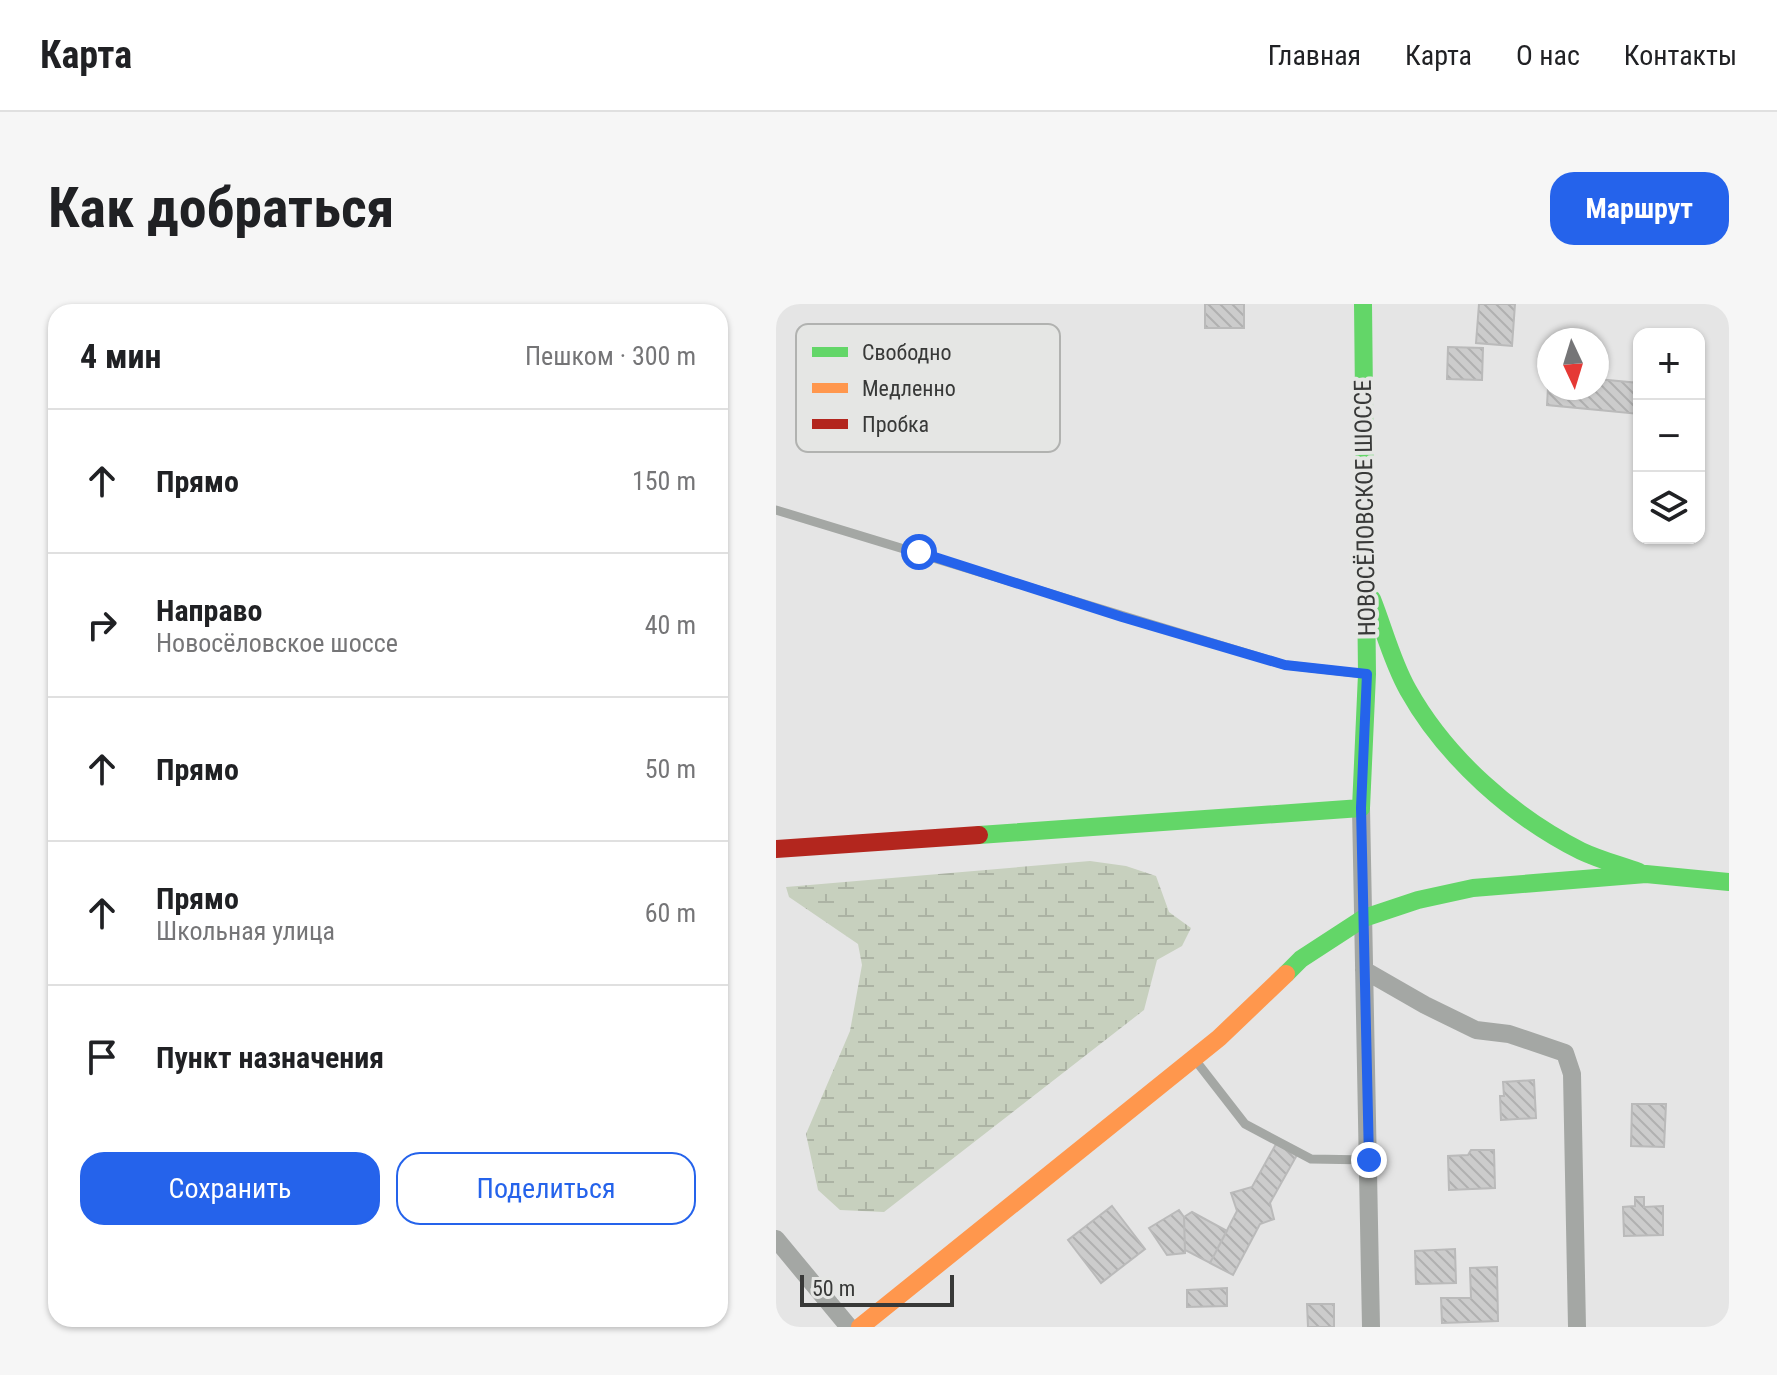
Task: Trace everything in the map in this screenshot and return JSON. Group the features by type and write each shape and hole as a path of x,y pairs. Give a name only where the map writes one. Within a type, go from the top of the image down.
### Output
{"main road":[{"name":"НОВОСЁЛОВСКОЕ ШОССЕ","path":"1361,808 1367,674 1363,304"},
{"path":"1366,581 1408,690 1431,725 1465,765 1528,818 1578,850 1646,874"},
{"path":"776,849 1361,808"},
{"path":"860,1327 1193,1058 1301,959 1364,918 1418,900 1473,888 1646,874 1729,882"}],"street":[{"path":"1361,808 1371,1327"},
{"path":"1364,970 1476,1030 1509,1034 1565,1053 1572,1074 1577,1327"},
{"path":"776,1239 849,1327"}],"lane":[{"path":"776,510 1285,665 1367,674"},
{"path":"1193,1058 1245,1124 1311,1159 1369,1160"}],"green space":[{"path":"1090,861 1126,866 1156,876 1169,912 1191,928 1182,946 1157,960 1144,1010 884,1212 840,1210 818,1190 806,1134 850,1031 862,965 858,944 789,897 786,887"}],"building":[{"path":"1205,304 1244,304 1244,328 1205,328"},
{"path":"1479,304 1515,304 1512,346 1476,343"},
{"path":"1448,347 1483,348 1482,380 1447,379"},
{"path":"1609,380 1633,382 1633,413 1547,405 1547,400 1609,400"},
{"path":"1534,1080 1536,1118 1501,1120 1503,1082"},
{"path":"1632,1104 1666,1104 1664,1147 1631,1146"},
{"path":"1276,1144 1297,1155 1270,1203 1274,1219 1260,1224 1233,1275 1210,1263 1237,1211 1231,1193 1252,1187"},
{"path":"1471,1150 1494,1150 1495,1188 1449,1190 1448,1156 1468,1155"},
{"path":"1635,1197 1644,1197 1644,1207 1663,1206 1663,1235 1624,1236 1623,1207 1635,1206"},
{"path":"1112,1206 1145,1249 1101,1283 1068,1240"},
{"path":"1179,1210 1184,1217 1185,1253 1167,1255 1149,1228"},
{"path":"1192,1212 1227,1231 1210,1263 1185,1250 1184,1217"},
{"path":"1455,1249 1456,1283 1416,1284 1415,1251"},
{"path":"1497,1267 1498,1321 1442,1323 1441,1298 1471,1298 1470,1268"},
{"path":"1227,1288 1227,1306 1187,1307 1187,1290"},
{"path":"1307,1304 1334,1304 1334,1327 1308,1327"}],"traffic: fast":[{"path":"979,835 1361,808 1367,674 1363,304"},
{"path":"1372,599 1408,690 1462,762 1506,803 1556,837 1588,854 1639,872"},
{"path":"1286,974 1301,959 1364,918 1418,900 1473,888 1646,874 1729,882"}],"traffic: slow":[{"path":"860,1327 1219,1038 1286,974"}],"traffic: jam":[{"path":"776,849 979,835"}],"route":[{"path":"919,552 1285,665 1367,674 1361,808 1369,1160"}]}
